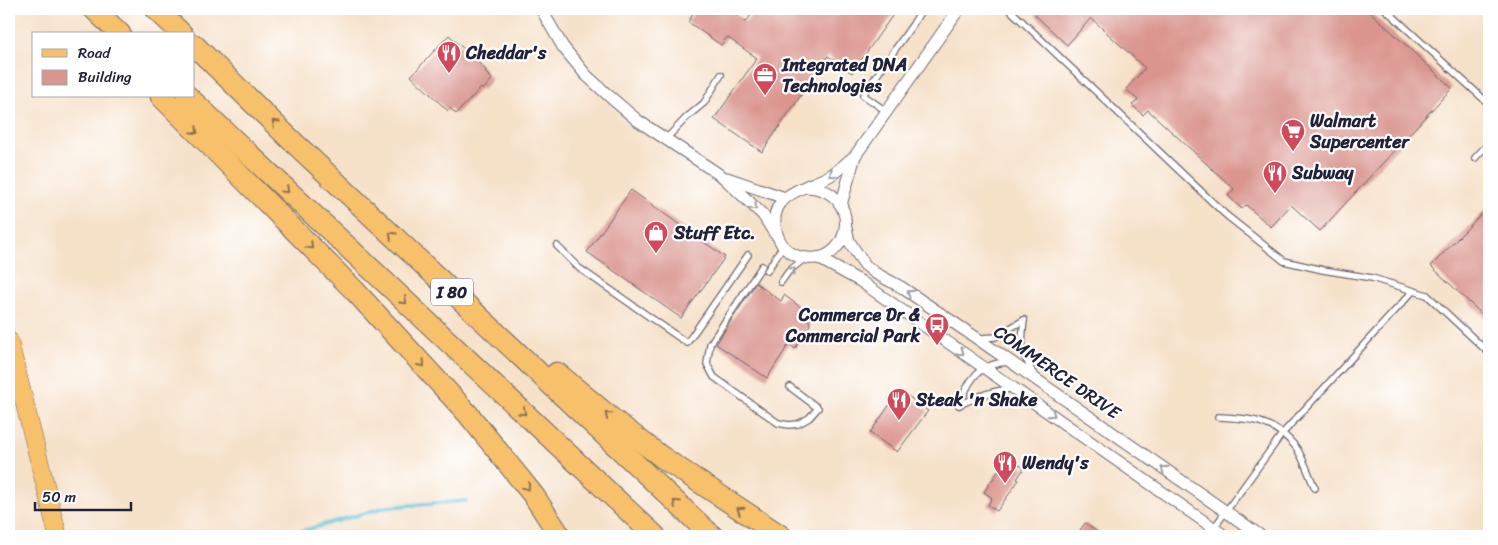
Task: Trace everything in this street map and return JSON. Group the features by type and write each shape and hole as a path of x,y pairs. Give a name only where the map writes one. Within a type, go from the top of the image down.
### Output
{"highway":[{"path":"156,9 180,32"},
{"path":"103,20 118,32"},
{"name":"I 80","path":"195,46 712,536"},
{"path":"163,98 355,291 468,414 534,496 560,536"},
{"name":"I 80","path":"189,98 655,536"},
{"path":"412,253 611,418 663,458 781,536"}],"main road":[{"path":"9,341 15,393 58,536"}],"street":[{"path":"541,9 563,47 586,74 609,96 637,120 723,177 762,215 789,252 805,258 818,258 828,254 837,247 846,228 845,216 841,205 835,197 826,191 807,187"},
{"path":"782,244 776,231 774,219 778,207 795,190 807,187 832,174 855,156 959,9"},
{"path":"841,205 855,156"},
{"path":"723,177 785,198"},
{"name":"COMMERCE DRIVE","path":"846,228 849,240 865,265 875,273 901,287 975,337 1261,536"},
{"name":"COMMERCE DRIVE","path":"818,258 860,281 1016,389 1211,532 1225,536"}],"lane":[{"path":"886,111 863,95 922,9"},
{"path":"1011,9 1226,215 1284,261 1372,278 1427,295 1489,353"},
{"path":"1385,9 1489,104"},
{"path":"666,139 687,117 704,103 721,75"},
{"path":"1474,158 1489,143"},
{"path":"767,271 782,244"},
{"path":"557,246 579,268 687,342 748,255"},
{"path":"781,282 789,271 805,258"},
{"path":"762,266 710,344 708,364 714,377 778,423 789,425 798,424 809,418 818,408 790,387"},
{"path":"1211,532 1282,434 1413,292"},
{"path":"975,337 995,338 1024,320 1021,348 1037,380"},
{"path":"1010,362 996,362 983,367 968,383 959,405 998,390 1016,389"},
{"path":"1218,417 1246,418 1266,423 1282,434 1296,447 1315,488"}],"building":[{"name":"Integrated DNA Technologies","path":"696,9 727,9 746,22 755,9 897,9 852,73 828,56 762,152 714,119 757,58 727,37 721,45 688,22"},
{"name":"Walmart Supercenter","path":"1041,9 1367,9 1452,88 1320,231 1291,205 1271,227 1246,205 1242,209 1228,196 1234,189 1148,110 1143,115 1132,105 1138,100 1126,89 1145,68 1091,18 1067,45 1035,15"},
{"name":"Cheddar's","path":"449,35 486,70 485,72 492,79 483,90 481,88 456,114 450,108 448,111 411,76"},
{"name":"Stuff Etc.","path":"631,190 725,257 681,318 587,252"},
{"path":"1489,206 1489,321 1431,266"},
{"path":"756,283 781,301 784,295 807,312 810,325 795,349 789,344 767,378 716,344"},
{"name":"Steak 'n Shake","path":"900,390 928,411 897,452 870,433"},
{"name":"Wendy's","path":"1008,457 1024,468 1017,479 1019,480 997,511 988,505 992,498 984,492"},
{"path":"1085,523 1103,536 1076,536"}],"waterway":[{"path":"285,536 386,507 466,501"}],"place":[{"name":"Cheddar's","path":"449,74"},
{"name":"Integrated DNA Technologies","path":"765,96"},
{"name":"Walmart Supercenter","path":"1293,152"},
{"name":"Subway","path":"1275,194"},
{"name":"Stuff Etc.","path":"656,254"},
{"name":"Commerce Dr & Commercial Park","path":"937,346"},
{"name":"Steak 'n Shake","path":"899,421"},
{"name":"Wendy's","path":"1005,484"}]}
